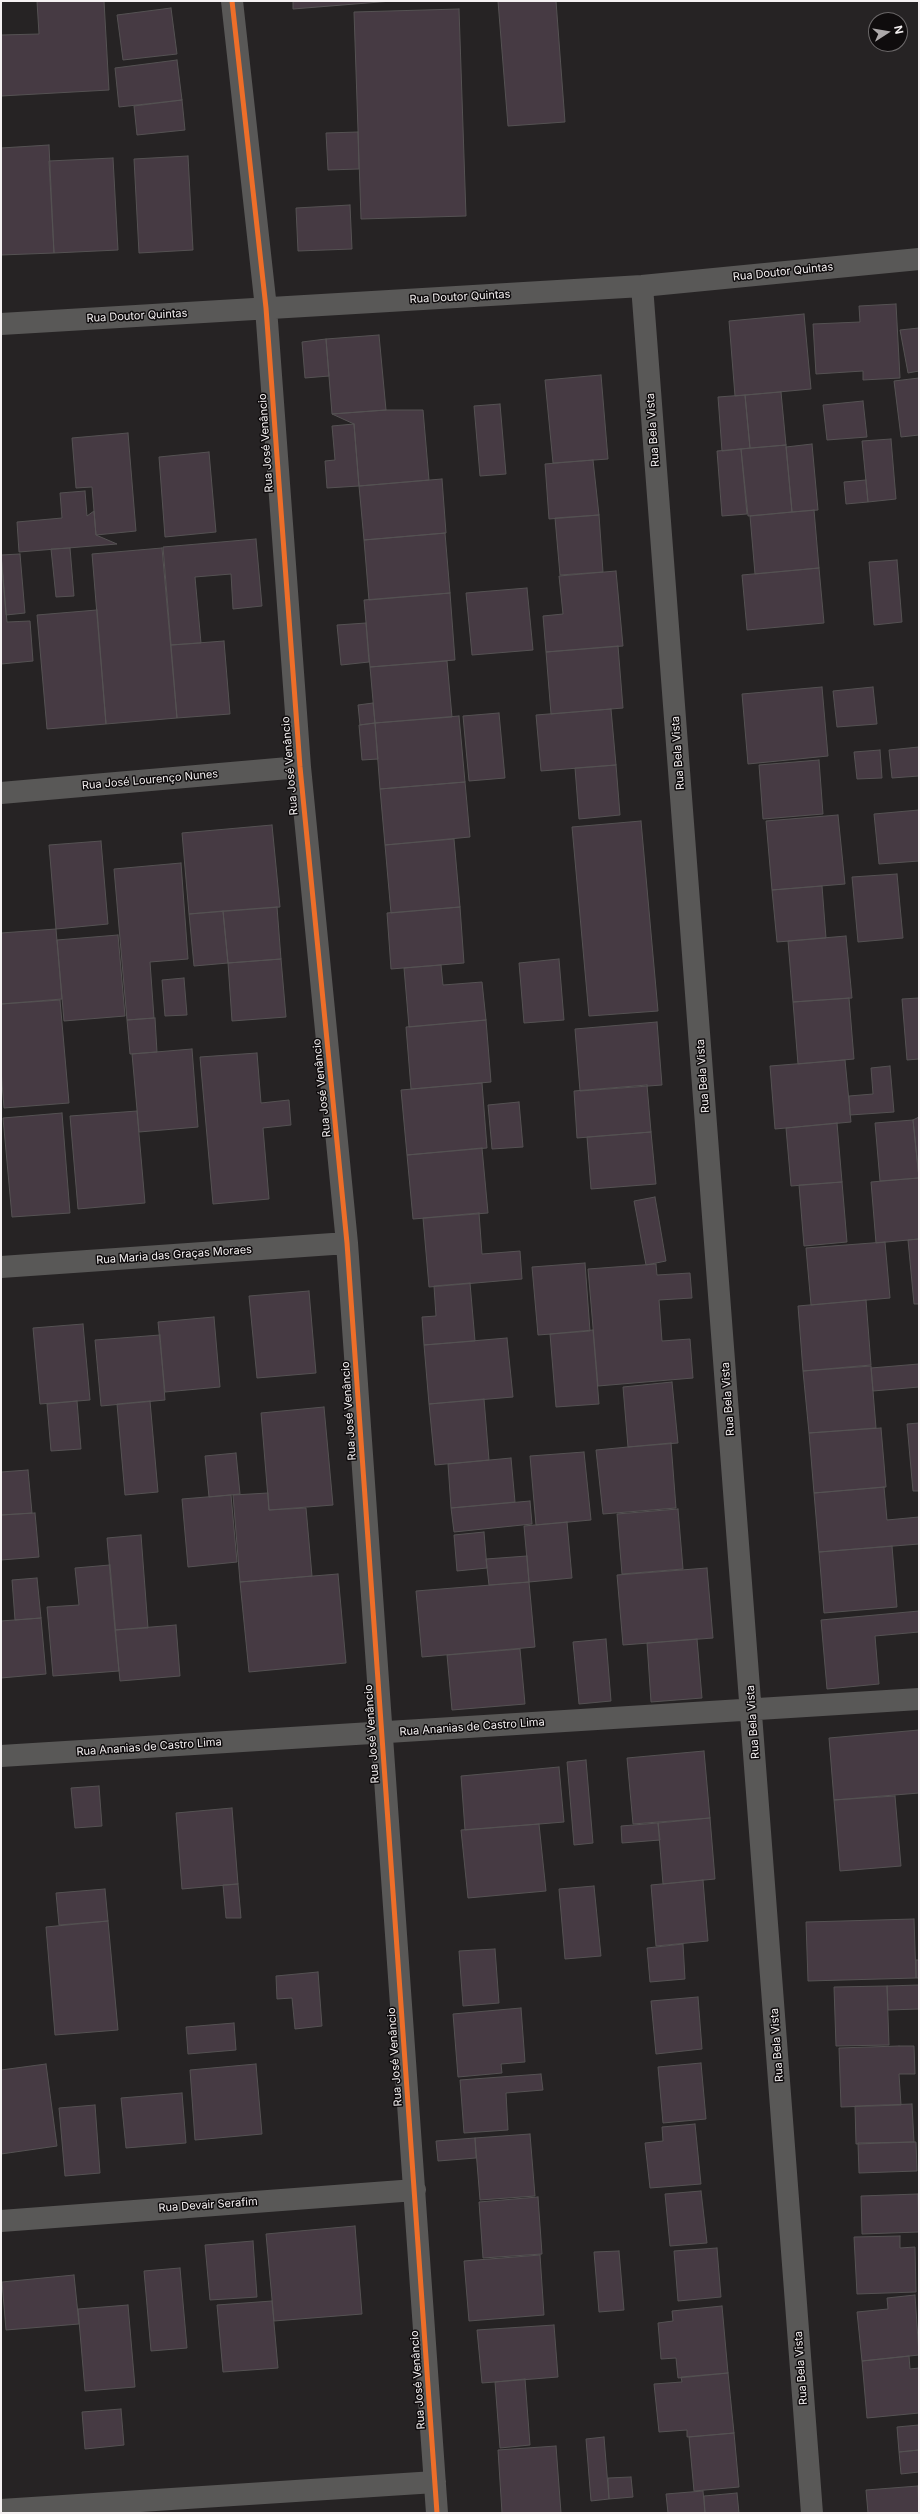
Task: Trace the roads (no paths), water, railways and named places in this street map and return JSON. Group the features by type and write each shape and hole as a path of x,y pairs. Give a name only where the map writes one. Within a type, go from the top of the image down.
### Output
{"street":[{"name":"Rua José Venâncio","path":"232,1 266,308 300,767 348,1244 437,2513"},
{"name":"Rua Doutor Quintas","path":"1,324 642,286 919,259"},
{"name":"Rua Bela Vista","path":"642,286 752,1709 812,2513"},
{"name":"Rua José Lourenço Nunes","path":"1,793 300,767"},
{"name":"Rua Maria das Graças Moraes","path":"1,1267 348,1244"},
{"name":"Rua Ananias de Castro Lima","path":"1,1756 919,1699"},
{"name":"Rua Devair Serafim","path":"1,2221 415,2190"},
{"path":"14,2510 435,2482"}]}
